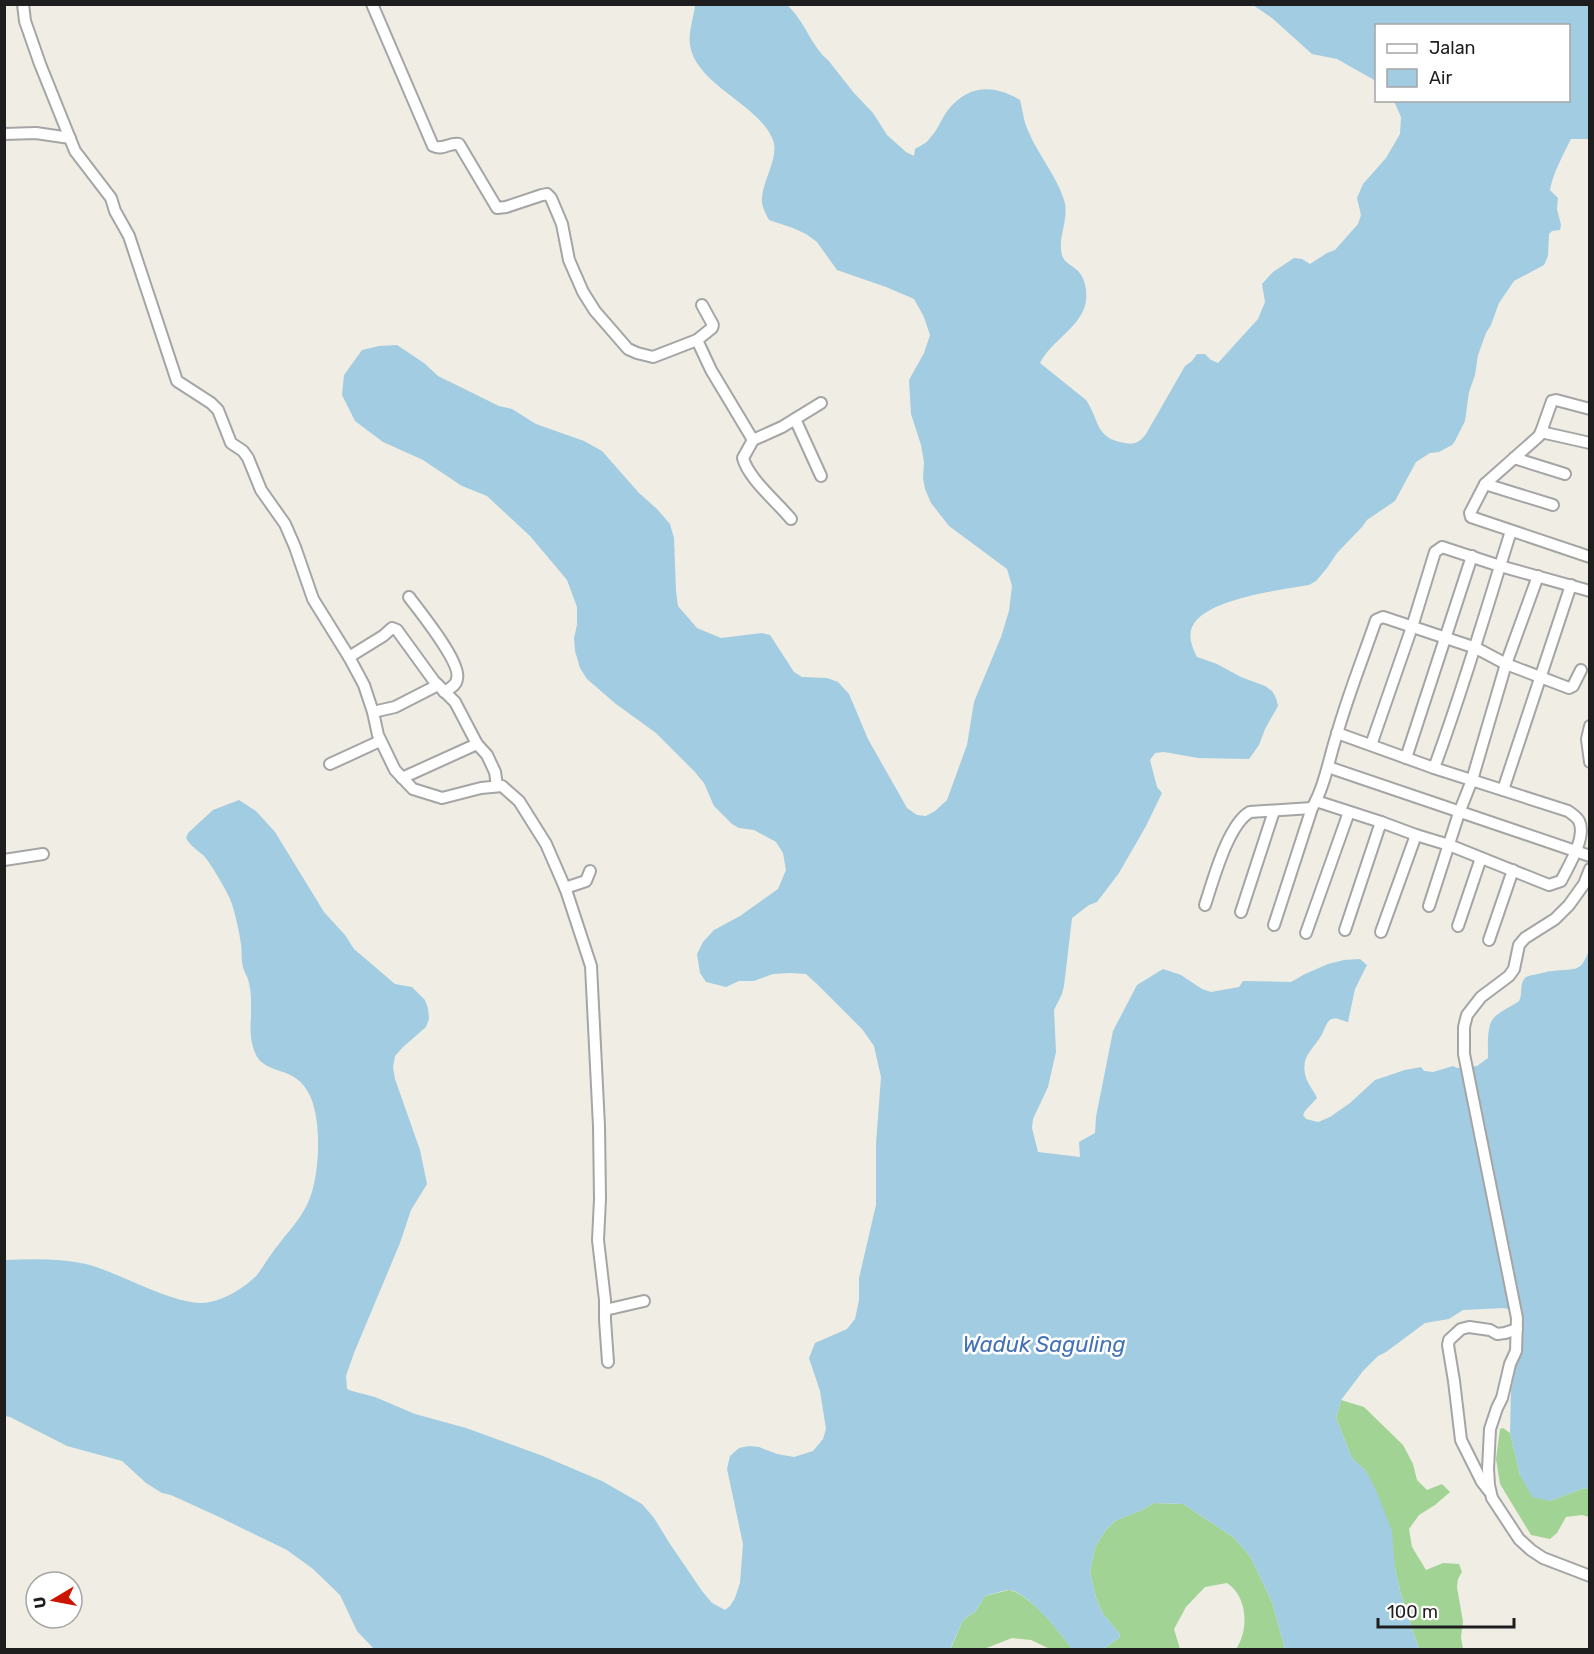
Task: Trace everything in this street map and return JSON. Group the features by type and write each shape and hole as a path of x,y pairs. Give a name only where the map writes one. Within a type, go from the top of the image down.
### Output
{"street":[{"path":"22,4 25,21 40,64 75,151 111,198 115,212 129,236 177,381 218,410 231,443 243,451 248,458 261,490 285,524 296,547 313,599 364,685 378,735 388,758 413,789 442,798 497,786 508,790 519,801 546,844 565,888 591,966 599,1126 600,1199 597,1240 605,1300 608,1362"},
{"path":"372,4 433,146 440,148 453,143 459,144 497,208 548,194 562,224 571,267 583,292 595,311 628,349 653,357 697,340 713,325 702,305"},
{"path":"4,134 36,133 70,138"},
{"path":"697,340 711,370 753,440"},
{"path":"1590,409 1556,400 1552,401 1539,436 1485,484 1470,513 1471,517 1590,557"},
{"path":"790,519 757,483 743,458 753,440 821,403"},
{"path":"795,419 821,476"},
{"path":"1541,432 1590,443"},
{"path":"1514,459 1565,474"},
{"path":"1485,484 1552,505"},
{"path":"1434,768 1476,648 1511,531"},
{"path":"1371,746 1436,552 1442,547 1590,591"},
{"path":"1406,758 1472,556"},
{"path":"1429,906 1472,780 1506,664 1538,576"},
{"path":"1503,790 1571,585"},
{"path":"373,712 457,682 456,667 445,647 409,597"},
{"path":"1274,925 1376,620 1383,617 1476,648 1506,664 1569,688 1573,686 1581,670"},
{"path":"349,657 384,636 392,628 395,629 441,689 455,702 477,744 487,755 495,772 497,786"},
{"path":"1590,726 1587,739 1590,762"},
{"path":"1205,905 1229,837 1242,816 1250,812 1275,811 1314,804 1349,812 1449,845 1549,885 1561,881 1577,851 1581,824 1568,812 1337,733"},
{"path":"330,764 380,741"},
{"path":"402,778 477,744"},
{"path":"1328,767 1590,856"},
{"path":"1241,912 1275,811"},
{"path":"1306,933 1349,812"},
{"path":"1345,930 1381,822"},
{"path":"1381,932 1416,835"},
{"path":"4,860 43,854"},
{"path":"1458,926 1481,858"},
{"path":"1491,1494 1488,1469 1490,1429 1506,1385 1515,1351 1517,1323 1466,1065 1464,1027 1467,1016 1481,997 1509,976 1514,969 1519,945 1525,938 1555,919 1569,905 1584,884 1590,869"},
{"path":"1489,940 1513,870"},
{"path":"565,888 586,881 590,871"},
{"path":"605,1310 644,1301"},
{"path":"1517,1323 1505,1334 1469,1327 1461,1329 1449,1340 1461,1440 1482,1482 1519,1539 1543,1558 1590,1576"}],"green space":[{"path":"1341,1400 1364,1407 1403,1445 1413,1464 1417,1480 1427,1490 1442,1484 1450,1492 1419,1515 1409,1529 1412,1547 1426,1570 1443,1563 1459,1564 1462,1572 1457,1587 1463,1622 1461,1637 1463,1649 1419,1649 1401,1595 1366,1471 1352,1458 1336,1418"},
{"path":"1503,1428 1510,1433 1520,1475 1550,1501 1589,1488 1589,1517 1582,1515 1566,1517 1557,1533 1550,1539 1531,1535 1500,1484 1496,1459 1500,1429"},
{"path":"1154,1503 1183,1504 1233,1537 1250,1556 1272,1602 1285,1649 1236,1649 1243,1633 1243,1605 1234,1589 1227,1583 1205,1587 1186,1607 1174,1629 1180,1649 1105,1649 1119,1638 1120,1634 1103,1614 1096,1598 1090,1572 1095,1547 1105,1531 1115,1521"},
{"path":"1009,1590 1035,1606 1072,1649 1050,1649 1031,1640 1012,1638 984,1649 950,1650 962,1622 975,1612 985,1596"}],"water":[{"name":"Waduk Saguling","path":"695,5 787,5 799,18 817,48 873,113 887,135 914,156 915,149 929,140 948,110 964,96 981,90 991,90 1000,91 1020,100 1028,131 1064,200 1066,214 1061,242 1063,258 1081,274 1086,292 1085,306 1076,322 1040,363 1086,400 1099,427 1108,437 1115,441 1132,444 1146,434 1185,366 1197,354 1205,354 1218,363 1258,319 1265,302 1262,284 1273,272 1294,258 1302,259 1310,264 1335,250 1358,224 1361,215 1357,198 1363,184 1386,158 1400,134 1401,117 1394,102 1570,102 1570,24 1375,24 1375,80 1337,59 1312,54 1272,18 1253,5 1589,5 1589,139 1571,139 1553,177 1550,190 1558,198 1560,230 1549,234 1548,256 1544,265 1514,281 1499,303 1478,355 1465,421 1455,441 1439,452 1430,453 1416,462 1395,501 1367,520 1337,553 1316,581 1309,585 1261,593 1224,603 1197,619 1191,630 1191,641 1197,657 1265,686 1272,691 1278,706 1259,745 1249,759 1198,758 1164,752 1155,753 1150,760 1157,787 1162,793 1146,826 1119,873 1097,902 1072,918 1064,986 1054,1010 1056,1052 1048,1087 1033,1119 1032,1128 1038,1152 1080,1157 1079,1142 1095,1133 1113,1031 1137,985 1163,969 1181,975 1202,989 1211,992 1239,987 1243,981 1291,982 1328,964 1344,960 1360,959 1367,965 1355,989 1348,1022 1330,1020 1306,1059 1306,1078 1317,1098 1303,1115 1306,1119 1318,1122 1330,1117 1350,1103 1375,1080 1421,1067 1424,1071 1433,1072 1453,1066 1457,1068 1477,1066 1488,1058 1488,1035 1491,1022 1500,1013 1519,1001 1525,978 1549,971 1576,968 1583,963 1589,950 1589,1488 1550,1501 1532,1497 1520,1475 1510,1433 1511,1390 1521,1341 1521,1313 1504,1308 1463,1310 1449,1319 1425,1323 1378,1356 1363,1371 1341,1400 1336,1418 1352,1458 1366,1471 1375,1488 1392,1531 1395,1568 1401,1595 1419,1649 1285,1649 1272,1602 1250,1556 1233,1537 1183,1504 1154,1503 1115,1521 1105,1531 1095,1547 1090,1572 1096,1598 1103,1614 1120,1634 1119,1638 1105,1649 1072,1649 1034,1605 1016,1592 1008,1590 985,1596 975,1612 962,1622 950,1649 374,1649 357,1631 340,1595 313,1569 287,1550 171,1495 162,1493 146,1483 122,1461 67,1446 5,1416 5,1260 35,1259 86,1264 182,1300 197,1303 210,1302 235,1292 257,1275 307,1205 317,1167 318,1137 315,1109 306,1088 300,1081 264,1064 256,1055 251,1034 250,987 243,967 240,939 232,904 208,861 186,838 188,833 213,810 239,800 256,811 275,832 324,912 345,935 354,949 395,984 412,987 425,1000 428,1008 429,1019 426,1027 395,1056 393,1067 395,1079 420,1150 427,1184 411,1210 400,1243 354,1353 346,1376 347,1389 543,1456 602,1481 642,1504 654,1518 702,1591 712,1603 725,1610 735,1598 740,1583 743,1544 727,1469 730,1456 739,1448 749,1446 794,1457 813,1451 823,1439 826,1429 820,1391 809,1358 815,1343 847,1329 855,1319 859,1300 859,1278 876,1205 876,1144 881,1077 874,1046 862,1029 806,974 773,974 754,981 739,981 726,987 706,982 700,973 697,954 703,942 714,930 740,916 778,889 786,870 783,853 776,842 754,830 739,828 732,824 714,806 704,783 694,771 656,733 616,704 587,679 580,668 575,651 577,607 567,580 530,536 487,496 462,486 423,460 383,442 355,421 342,395 344,375 362,350 397,345 424,363 438,376 499,406 512,409 536,424 584,441 602,451 670,524 674,538 678,606 697,628 721,638 762,633 770,635 794,672 802,677 827,678 838,682 849,694 868,739 907,808 917,815 926,816 947,800 967,745 974,702 1001,637 1009,611 1012,586 1007,569 949,526 931,503 925,489 921,445 911,414 909,380 924,353 930,335 924,317 914,299 837,270 817,242 793,228 769,220 762,205 762,196 774,155 773,140 766,127 755,116 704,72 695,59 690,45 690,30"}]}
